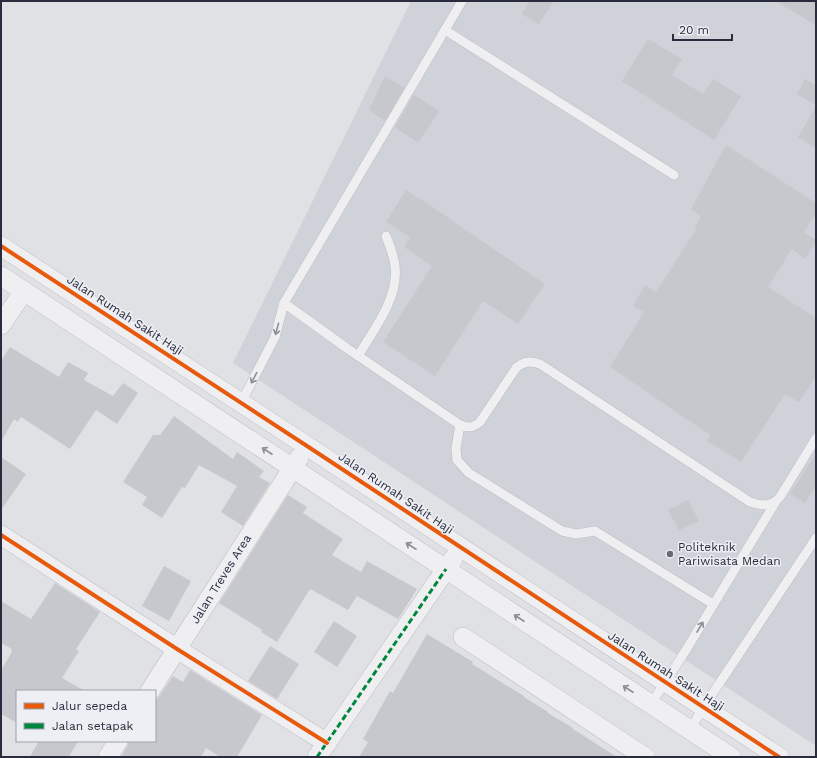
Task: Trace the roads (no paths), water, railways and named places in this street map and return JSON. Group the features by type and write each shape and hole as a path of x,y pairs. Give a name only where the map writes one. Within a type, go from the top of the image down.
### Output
{"street":[{"name":"Jalan Rumah Sakit Haji","path":"1,246 779,757"},
{"path":"1,276 731,757"},
{"path":"1,325 24,291"},
{"path":"227,425 241,403"},
{"name":"Jalan Treves Area","path":"151,690 306,446"},
{"path":"1,535 177,649 322,750 461,548"},
{"path":"463,637 645,757"},
{"path":"108,757 117,742"}],"lane":[{"path":"241,403 275,337 284,303 462,1"},
{"path":"445,30 674,175"},
{"path":"358,356 389,304 393,291 396,277 395,265 393,254 386,236"},
{"path":"284,303 358,356 460,425 468,428 475,426 480,422 516,368 520,364 534,362 540,364 750,502 768,505 775,503"},
{"path":"460,425 456,448 457,460 469,473 562,531 576,534 595,531 714,604"},
{"path":"651,704 686,650 816,438"},
{"path":"690,730 703,708 816,538"}],"place":[{"name":"Politeknik Pariwisata Medan","path":"670,554"}]}
